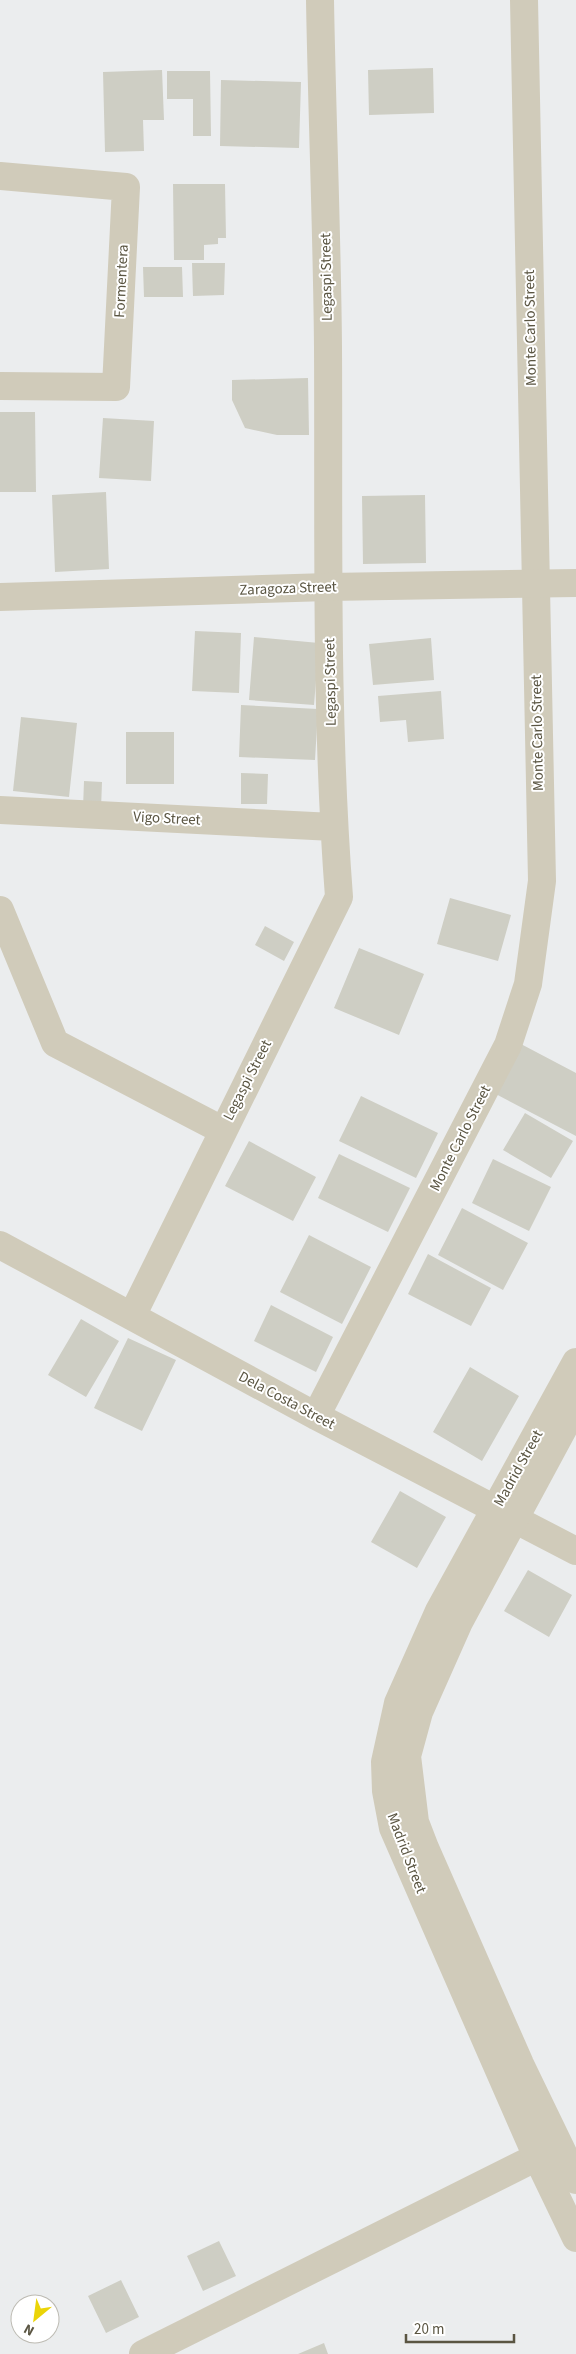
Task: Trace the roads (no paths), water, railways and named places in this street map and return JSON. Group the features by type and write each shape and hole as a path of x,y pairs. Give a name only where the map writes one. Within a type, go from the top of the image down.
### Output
{"street":[{"name":"Legaspi Street","path":"132,1316 222,1130 339,897 334,827 328,587 328,346 320,0"},
{"name":"Monte Carlo Street","path":"316,1416 508,1045 528,984 542,881 524,0"},
{"name":"Formentera","path":"0,176 126,187 116,387 0,386"},
{"name":"Zaragoza Street","path":"0,597 328,587 576,583"},
{"name":"Vigo Street","path":"0,810 334,827"},
{"path":"0,910 56,1043 222,1130"},
{"name":"Dela Costa Street","path":"0,1245 316,1416 576,1551"},
{"name":"Madrid Street","path":"576,1362 505,1513 419,1712 407,1756 414,1822 443,1892 520,2064 576,2180"},
{"name":"Madrid Street","path":"576,1405 439,1611 398,1703 385,1762 386,1791 393,1828 537,2157 576,2238"},
{"path":"143,2354 537,2157"}]}
